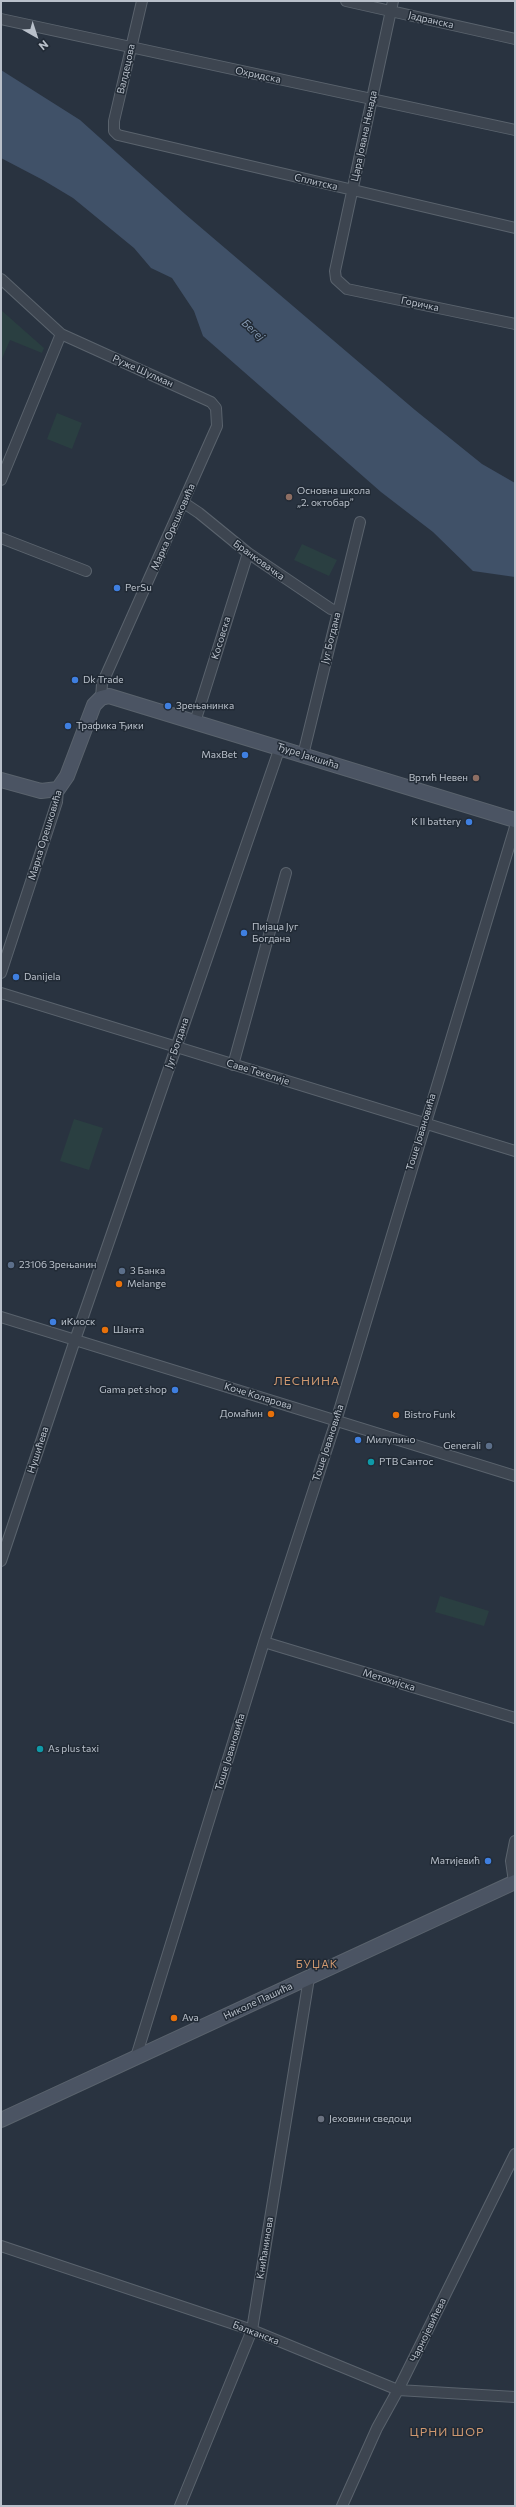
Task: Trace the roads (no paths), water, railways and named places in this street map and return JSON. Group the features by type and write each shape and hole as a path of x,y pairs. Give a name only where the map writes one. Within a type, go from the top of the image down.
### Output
{"street":[{"name":"Валдецова","path":"118,135 114,131 114,121 142,1"},
{"name":"Јадранска","path":"346,1 392,6 515,39"},
{"name":"Цара Јована Ненада","path":"335,271 392,6"},
{"name":"Охридска","path":"1,20 515,130"},
{"name":"Сплитска","path":"118,135 515,228"},
{"name":"Горичка","path":"335,271 336,278 347,289 515,324"},
{"name":"Руже Шулман","path":"1,279 61,334 210,402 218,415"},
{"path":"1,480 61,334"},
{"name":"Марка Орешковића","path":"1,974 57,802 58,789 67,776 94,705 101,698 102,684 184,503 217,426 218,415"},
{"name":"Бранковачка","path":"184,503 199,513 248,553 331,609 338,612"},
{"name":"Југ Богдана","path":"303,755 360,522"},
{"path":"1,538 86,571"},
{"name":"Косовска","path":"195,722 248,553"},
{"name":"Ђуре Јакшића","path":"101,698 110,696 515,820"},
{"name":"Југ Богдана","path":"74,1340 280,747"},
{"path":"1,780 40,792 58,789"},
{"name":"Тоше Јовановића","path":"136,2057 264,1642 336,1420 424,1123 515,827"},
{"path":"233,1064 286,873"},
{"name":"Саве Текелије","path":"1,993 515,1151"},
{"name":"Коче Коларова","path":"1,1317 515,1476"},
{"name":"Нушићева","path":"1,1561 74,1340"},
{"name":"Метохијска","path":"264,1642 515,1718"},
{"path":"514,1882 511,1861 515,1840"},
{"name":"Николе Пашића","path":"1,2120 514,1882"},
{"name":"Книћанинова","path":"180,2506 252,2330 309,1978"},
{"name":"Чарнојевићева","path":"342,2506 377,2428 398,2390 515,2154"},
{"name":"Балканска","path":"1,2246 252,2330 398,2390 515,2397"}],"water":[{"name":"Бегеј","path":"1,70 80,120 185,214 415,410 482,464 515,483 515,577 473,571 433,532 381,492 203,336 194,311 172,278 151,268 134,248 73,198 1,158"}],"place":[{"name":"Основна школа „2. октобар”","path":"289,497"},
{"name":"PerSu","path":"117,588"},
{"name":"Dk Trade","path":"75,680"},
{"name":"Зрењанинка","path":"168,706"},
{"name":"Трафика Ђики","path":"68,726"},
{"name":"MaxBet","path":"245,755"},
{"name":"Вртић Невен","path":"476,778"},
{"name":"K II battery","path":"469,822"},
{"name":"Пијаца Југ Богдана","path":"244,933"},
{"name":"Danijela","path":"16,977"},
{"name":"23106 Зрењанин","path":"11,1265"},
{"name":"3 Банка","path":"122,1271"},
{"name":"Melange","path":"119,1284"},
{"name":"иКиоск","path":"53,1322"},
{"name":"Шанта","path":"105,1330"},
{"name":"Gama pet shop","path":"175,1390"},
{"name":"Домаћин","path":"271,1414"},
{"name":"Bistro Funk","path":"396,1415"},
{"name":"Милупино","path":"358,1440"},
{"name":"Generali","path":"489,1446"},
{"name":"РТВ Сантос","path":"371,1462"},
{"name":"As plus taxi","path":"40,1749"},
{"name":"Матијевић","path":"488,1861"},
{"name":"Ava","path":"174,2018"},
{"name":"Јеховини сведоци","path":"321,2119"}],"district":[{"name":"ЛЕСНИНА","path":"307,1381"},
{"name":"БУЏАК","path":"317,1964"},
{"name":"ЦРНИ ШОР","path":"447,2432"}]}
